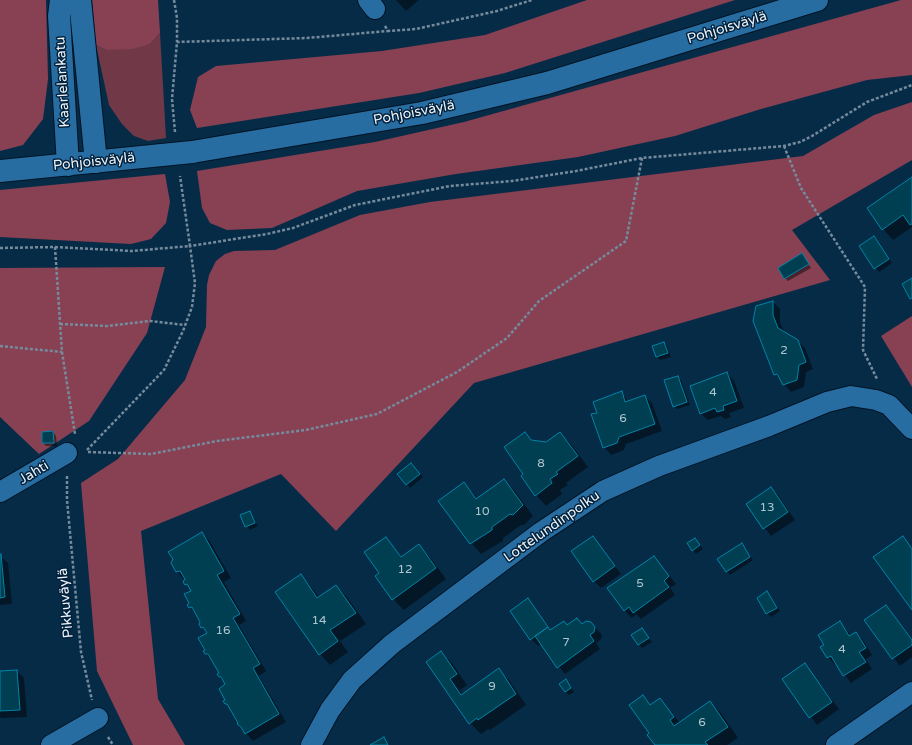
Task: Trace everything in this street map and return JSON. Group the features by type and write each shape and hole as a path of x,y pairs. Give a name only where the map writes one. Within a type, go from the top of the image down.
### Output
{"main road":[{"name":"Kaarlelankatu","path":"61,0 59,16 68,165"},
{"name":"Kaarlelankatu","path":"80,0 96,162"},
{"name":"Pohjoisväylä","path":"0,171 192,152 422,113 533,86 817,0"}],"street":[{"name":"Lottelundinpolku","path":"311,745 330,710 352,680 392,644 541,532 603,491 659,466 769,426 827,402 851,396 876,400 889,405"},
{"path":"889,405 912,429"},
{"name":"Jahti","path":"0,492 76,447"},
{"path":"836,745 912,692"},
{"path":"51,745 98,718"}],"path":[{"path":"174,0 177,18 177,42 172,99 175,134"},
{"path":"177,42 307,38 416,28 497,11 532,0"},
{"path":"372,5 388,31"},
{"path":"0,248 55,247 132,251 190,246 267,234 293,228 355,205 450,186 512,181 576,171 642,158 784,146 800,142 812,136 868,102 912,85"},
{"path":"784,146 801,188 865,287 863,350 889,405"},
{"path":"76,447 151,454 217,441 306,430 377,414 457,372 507,338 539,301 626,241 642,158"},
{"path":"76,447 164,370 185,325 192,306 195,283 180,172"},
{"name":"Pikkuväylä","path":"55,247 62,352 76,447 67,500 81,652 88,686 98,718 113,745"},
{"path":"60,324 107,326 150,321 185,325"},
{"path":"0,346 62,352"}],"shaded area":[{"path":"0,0 46,0 48,79 43,119 23,145 0,151"},
{"path":"92,0 158,0 160,33 150,44 132,49 106,50 96,45"},
{"path":"587,0 735,0 505,73 419,93 197,128 190,110 198,77 216,66 382,51 485,35"},
{"path":"901,0 912,0 912,75 867,80 761,109 675,136 578,157 456,174 357,191 272,228 227,230 210,223 202,208 197,171 375,142 464,122"},
{"path":"160,33 166,138 148,141 134,136 122,124 109,105 96,45 106,50 150,44"},
{"path":"912,102 912,160 792,230 830,280 474,383 336,531 281,474 141,531 158,699 185,745 133,745 97,671 81,483 118,459 185,380 206,327 207,285 209,275 216,261 225,254 234,251 275,250 360,215 430,202 803,156 874,115"},
{"path":"165,174 170,202 166,223 151,239 131,244 0,237 0,190"},
{"path":"165,267 147,333 89,421 39,454 0,417 0,268"},
{"path":"912,316 912,387 881,336"}],"building":[{"path":"912,177 912,224 910,225 903,215 882,230 867,208"},
{"path":"874,236 889,259 874,269 859,246"},
{"path":"802,253 809,264 784,279 778,268"},
{"path":"912,278 912,298 910,299 902,284"},
{"path":"773,301 773,315 778,328 798,340 806,362 799,365 797,380 783,385 777,374 774,375 753,321 756,306"},
{"path":"664,342 668,353 656,357 652,346"},
{"path":"727,372 737,401 723,406 724,410 717,412 715,408 700,414 690,386"},
{"path":"678,376 687,402 673,407 664,380"},
{"path":"622,391 625,402 645,395 655,424 619,437 617,443 603,448 591,414 597,413 593,402"},
{"path":"53,431 54,443 42,443 42,432"},
{"path":"525,432 531,440 546,442 560,432 578,456 556,472 558,474 550,479 552,483 535,496 521,476 523,474 504,447"},
{"path":"411,463 420,474 406,485 397,474"},
{"path":"504,479 523,505 513,515 510,514 492,527 492,530 470,544 438,501 464,482 476,499"},
{"path":"771,487 788,512 763,529 746,504"},
{"path":"250,511 255,523 245,527 240,515"},
{"path":"202,532 224,571 217,575 240,614 233,618 260,664 253,668 279,714 245,734 241,727 237,724 238,723 227,704 223,701 225,700 219,689 225,684 221,677 217,674 219,673 208,654 205,654 203,651 205,650 198,638 207,633 203,627 201,628 199,624 200,622 192,607 189,608 187,605 189,603 184,594 191,591 187,584 185,585 183,582 185,579 180,571 176,572 171,563 173,559 168,552"},
{"path":"593,536 615,566 593,582 571,551"},
{"path":"903,536 912,549 912,610 873,557"},
{"path":"386,537 401,557 419,544 436,568 392,600 375,576 379,573 364,552"},
{"path":"695,538 700,545 692,551 687,543"},
{"path":"742,543 750,557 726,572 717,559"},
{"path":"1,554 5,597 0,598 0,555"},
{"path":"654,556 669,576 664,581 669,587 633,613 629,607 624,611 607,588"},
{"path":"301,574 317,598 336,585 356,613 330,630 338,641 319,655 275,592"},
{"path":"767,591 777,608 766,614 757,598"},
{"path":"528,598 548,627 530,640 510,611"},
{"path":"886,605 912,640 912,645 892,659 864,620"},
{"path":"577,618 582,624 586,621 591,622 595,627 594,632 590,635 594,641 557,668 535,636 548,627 550,630 564,621 567,625"},
{"path":"840,621 849,636 856,632 866,648 859,652 866,662 843,676 831,656 827,658 820,647 824,645 818,635"},
{"path":"642,628 649,638 638,645 631,635"},
{"path":"441,651 457,674 450,679 461,695 499,668 516,694 478,720 477,718 469,724 426,662"},
{"path":"805,663 832,702 809,718 782,679"},
{"path":"17,670 20,710 0,711 0,671"},
{"path":"566,679 571,688 565,692 559,684"},
{"path":"643,695 650,705 660,698 674,717 670,720 674,726 710,701 728,727 705,742 708,745 655,745 647,735 649,733 629,705"},
{"path":"384,737 388,745 370,745"}]}
